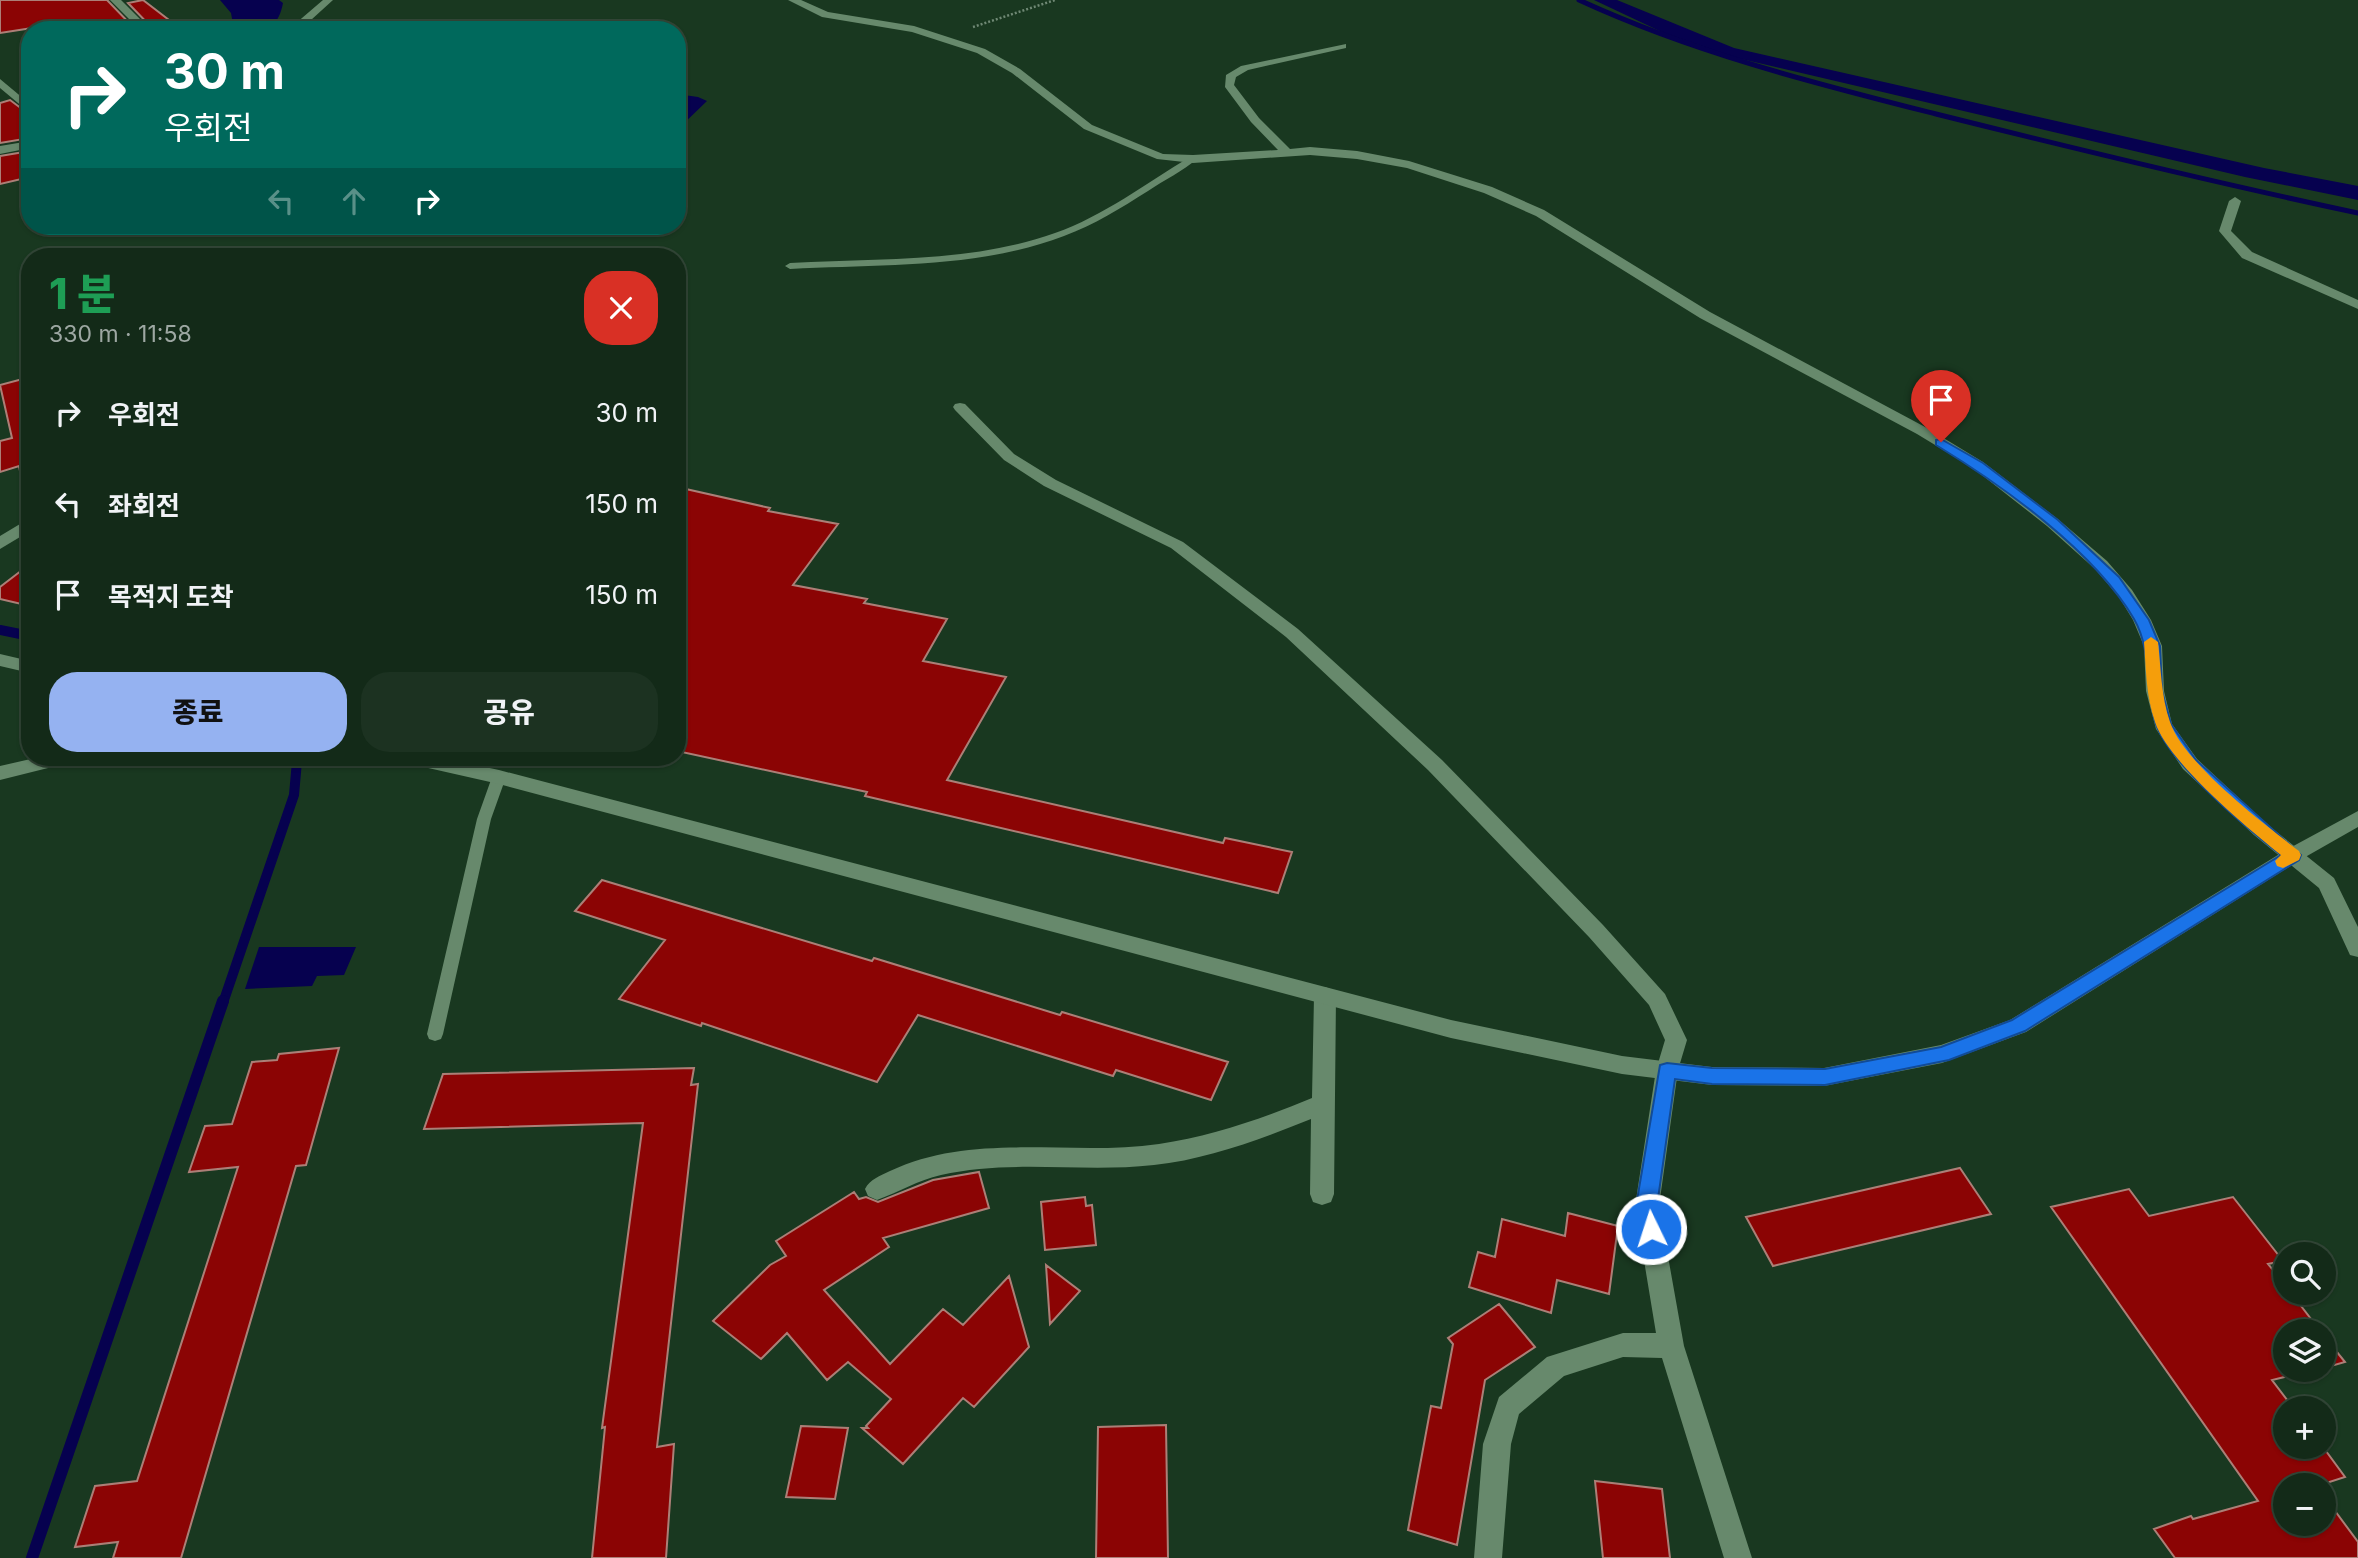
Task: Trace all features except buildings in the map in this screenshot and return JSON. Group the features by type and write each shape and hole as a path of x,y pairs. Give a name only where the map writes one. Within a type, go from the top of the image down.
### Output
{"street":[{"path":"115,0 137,21"},
{"path":"305,21 328,0"},
{"path":"793,0 844,19 920,31 997,58 1044,91 1088,127 1116,141 1161,157 1194,159 1310,151 1357,155 1409,164 1467,182 1540,213 1705,315 1922,431 1978,466 2053,523 2101,565 2126,594 2142,620 2153,646 2155,691 2163,725 2190,764 2261,831 2328,883 2358,949"},
{"path":"1287,152 1255,120 1229,85 1231,75 1245,68 1342,47"},
{"path":"0,82 21,102"},
{"path":"0,150 21,146"},
{"path":"2235,201 2225,231 2247,255 2358,305"},
{"path":"960,407 1009,457 1050,483 1160,535 1230,584 1292,634 1435,765 1596,931 1657,1000 1676,1040 1667,1070 1647,1206 1671,1346 1738,1558"},
{"path":"0,544 21,529"},
{"path":"0,660 21,665"},
{"path":"0,773 28,766"},
{"path":"450,766 1451,1028 1622,1065 1712,1076 1825,1077 1942,1054 2018,1026 2293,855 2358,818"},
{"path":"1322,1194 1325,996"},
{"path":"877,1189 897,1177 981,1159 1084,1160 1154,1155 1206,1145 1259,1130 1323,1104"},
{"path":"1488,1558 1497,1444 1508,1406 1556,1366 1623,1345 1671,1346"}],"lane":[{"path":"790,266 930,258 1006,250 1058,236 1098,218 1194,159"},
{"path":"435,1034 484,819 499,777"}],"path":[{"path":"920,31 951,32 1055,0"}],"shaded area":[{"path":"220,0 279,0 283,3 276,21 232,21 231,13"},
{"path":"1594,0 1617,0 1734,48 2264,168 2358,186 2358,200 2245,177 1733,57 1664,33"},
{"path":"686,95 707,101 686,121"},
{"path":"259,947 356,947 344,975 317,976 312,986 245,989"}],"waterway":[{"path":"1579,0 1666,36 1800,78 2094,153 2358,213"},
{"path":"0,630 21,634"},
{"path":"223,1003 294,795 297,766"},
{"path":"32,1558 223,1001"}],"slow traffic":[{"path":"2151,642 2155,691 2163,725 2190,764 2261,831 2293,855 2283,861"}],"route":[{"path":"1651,1229 1647,1206 1667,1070 1712,1076 1825,1077 1942,1054 2018,1026 2293,855 2261,831 2190,764 2163,725 2155,691 2153,646 2142,620 2126,594 2101,565 2053,523 1978,466 1941,442"}]}
